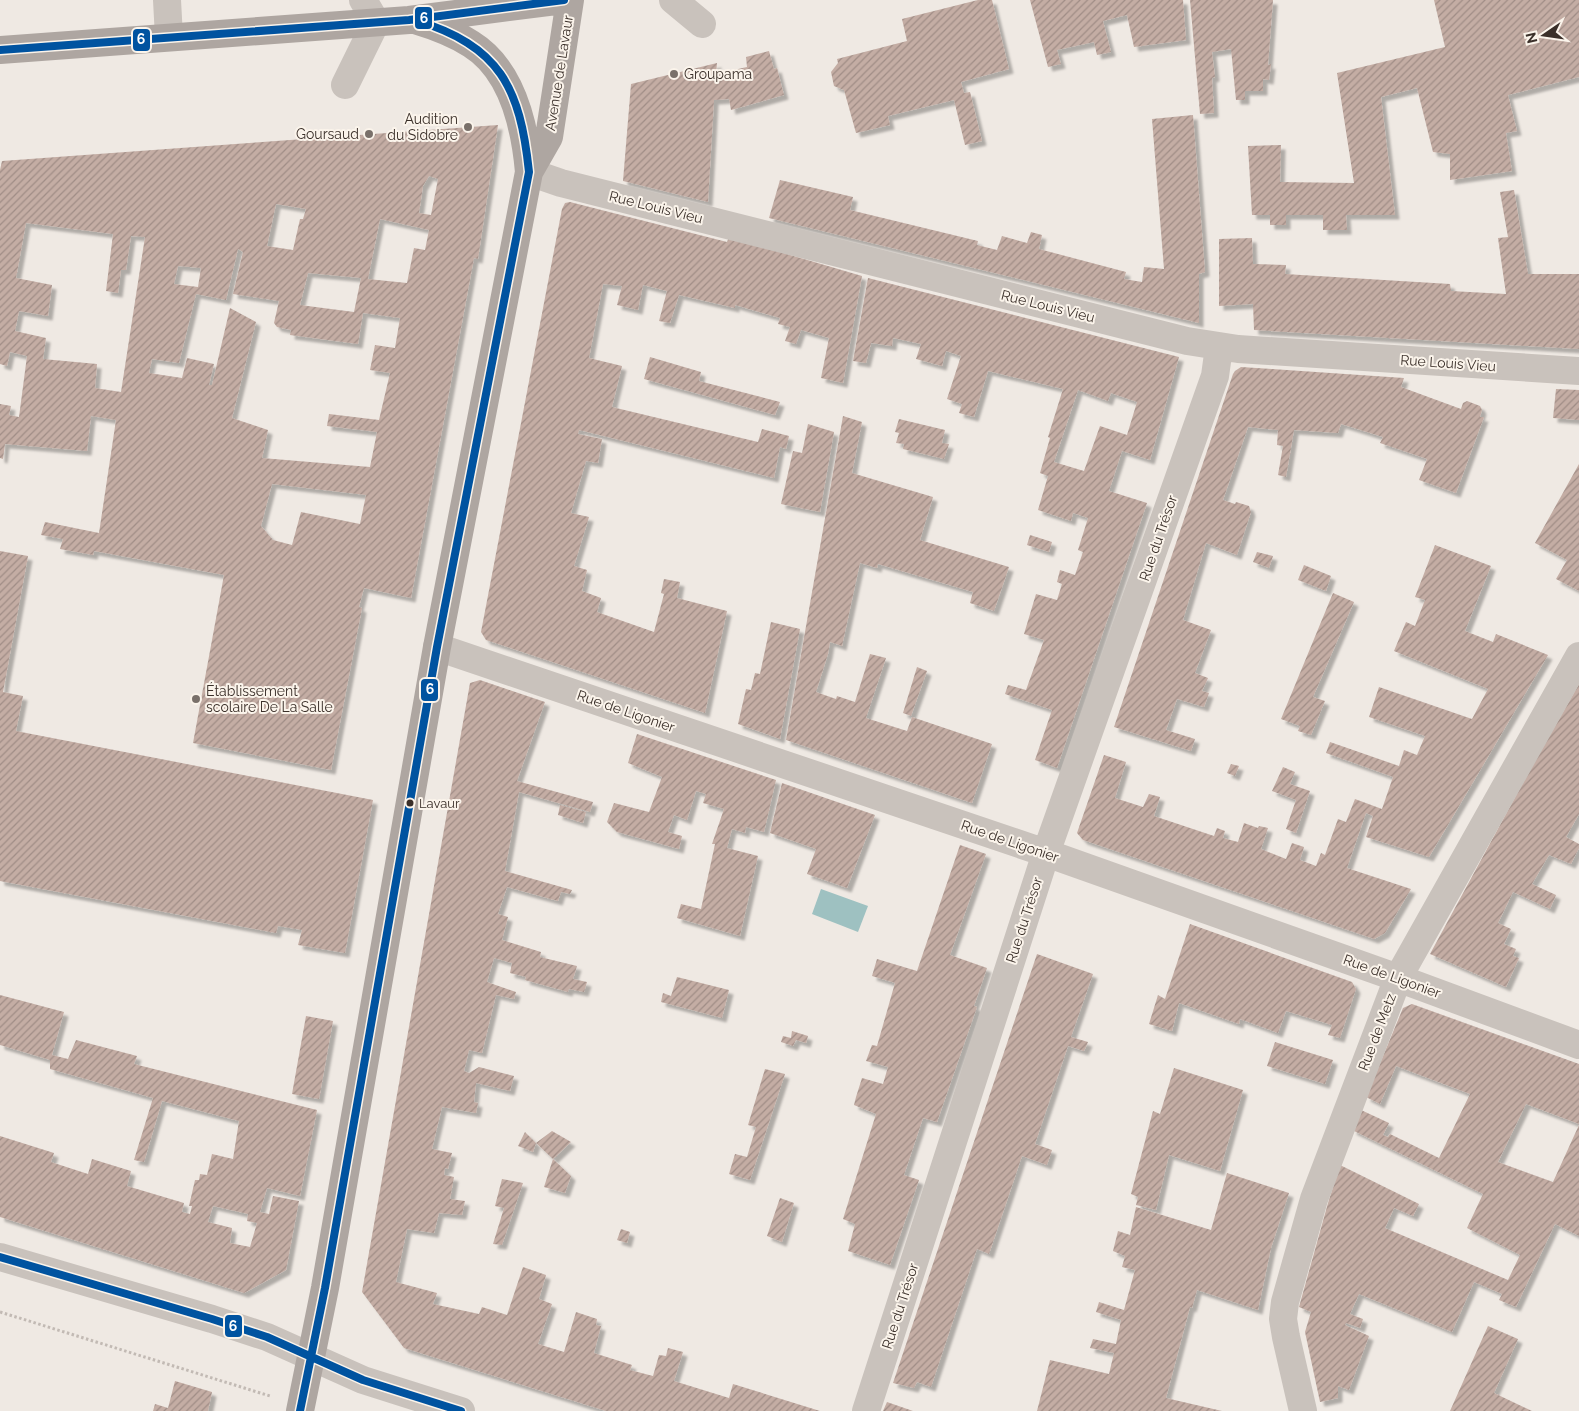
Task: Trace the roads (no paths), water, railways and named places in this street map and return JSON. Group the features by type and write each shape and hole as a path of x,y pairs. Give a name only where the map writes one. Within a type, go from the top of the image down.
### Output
{"main road":[{"path":"0,50 169,38 370,11 415,20 564,0"},
{"name":"Avenue de Lavaur","path":"529,172 549,137 570,0"},
{"name":"Avenue de Lavaur","path":"289,1405 311,1356 437,647 529,172 527,144 516,107 504,78 490,60 473,44 447,31 415,20"}],"street":[{"path":"167,0 169,38"},
{"path":"673,0 702,24"},
{"path":"345,85 370,11"},
{"name":"Rue Louis Vieu","path":"529,172 571,185 1187,341 1219,347 1579,371"},
{"name":"Rue du Trésor","path":"866,1411 1046,853 1215,376 1219,347"},
{"name":"Rue de Ligonier","path":"437,647 1046,853 1398,978 1579,1045"},
{"name":"Rue de Metz","path":"1303,1411 1283,1319 1285,1302 1314,1199 1398,978 1579,656"},
{"path":"0,1256 276,1340 363,1380 461,1411"}],"water":[{"path":"821,889 868,906 858,932 812,914"}],"place":[{"name":"Groupama","path":"674,74"},
{"name":"Audition du Sidobre","path":"468,127"},
{"name":"Goursaud","path":"369,134"},
{"name":"Établissement scolaire De La Salle","path":"196,699"},
{"name":"Lavaur","path":"410,803"}]}
